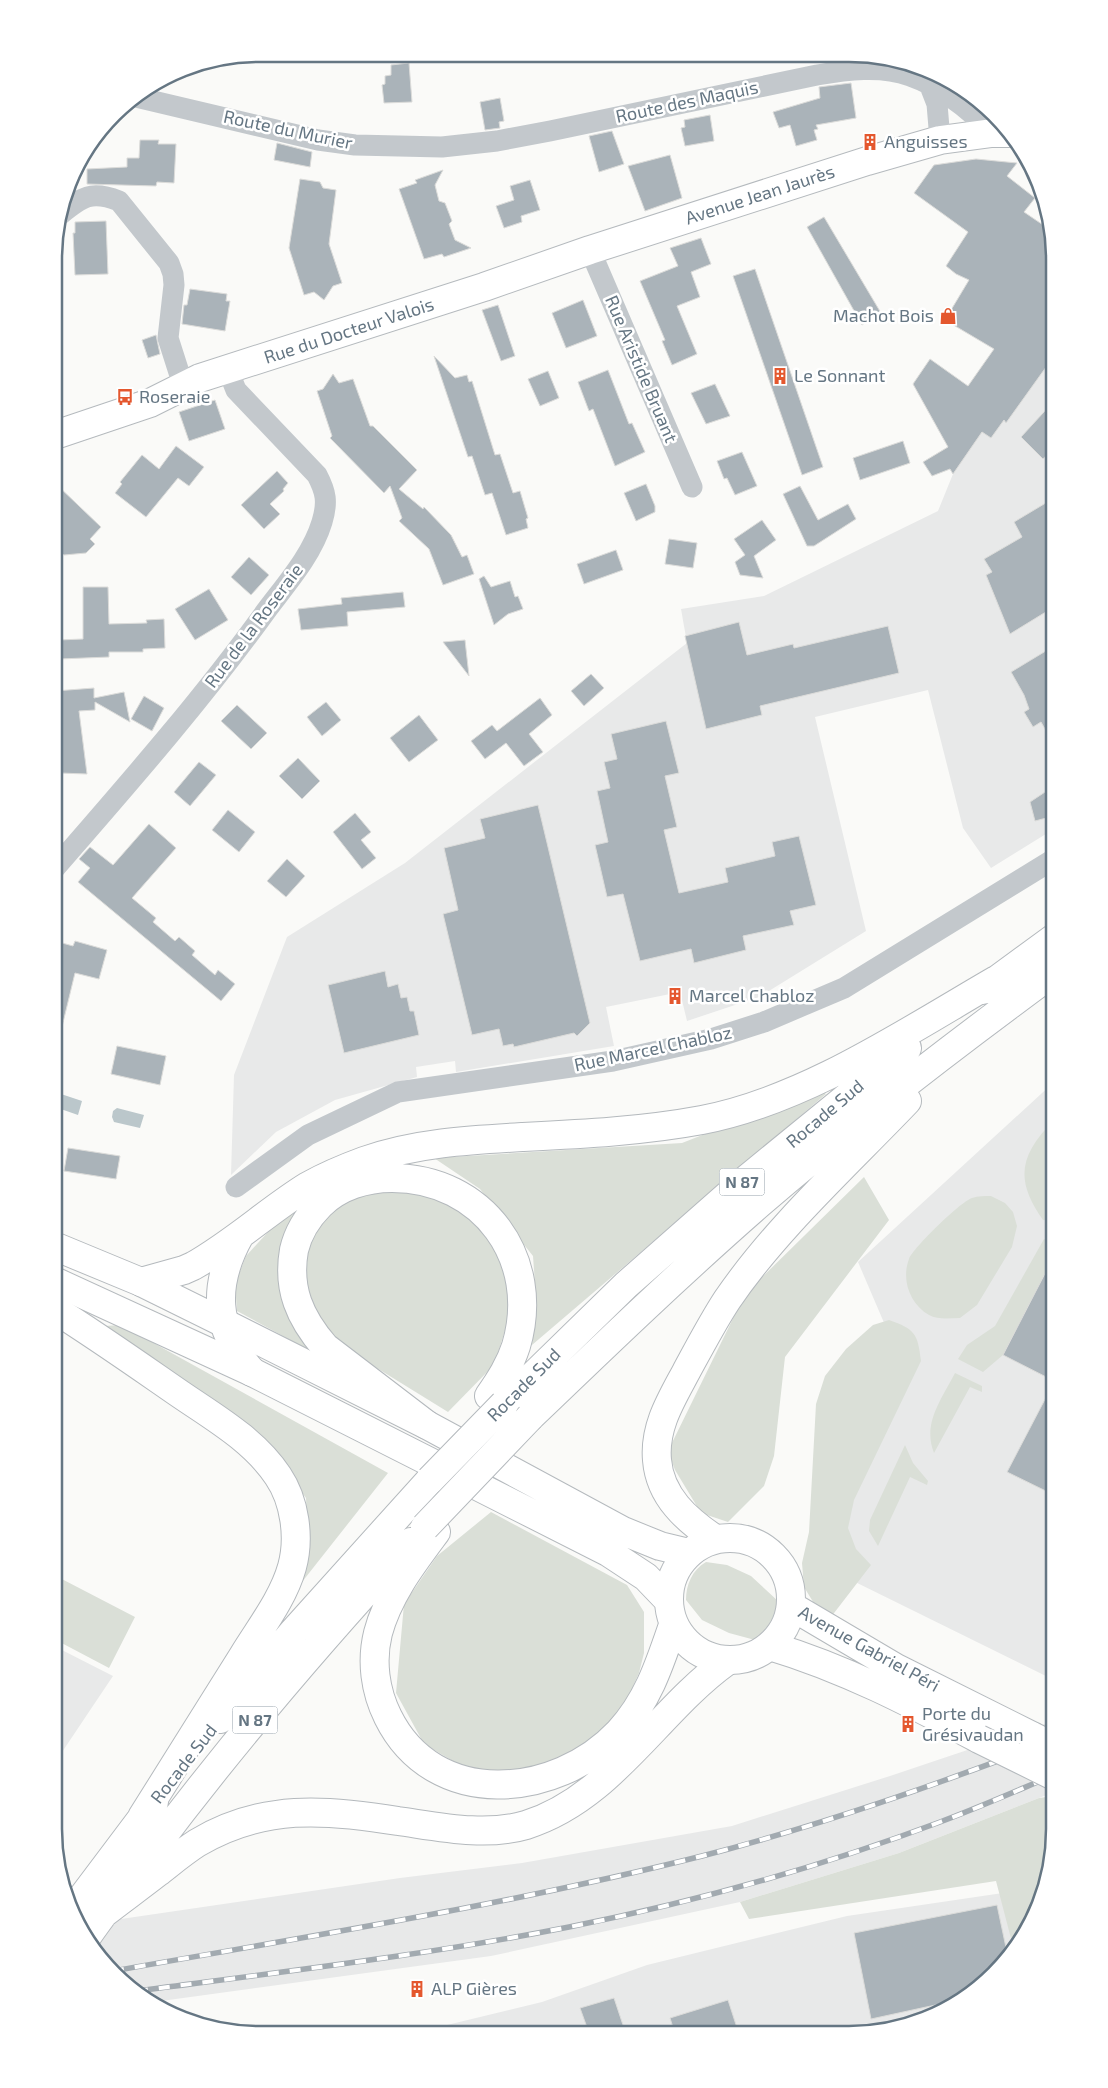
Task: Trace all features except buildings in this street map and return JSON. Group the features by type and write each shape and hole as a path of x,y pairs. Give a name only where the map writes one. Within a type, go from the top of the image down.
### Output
{"main road":[{"name":"Avenue Jean Jaurès","path":"515,276 867,161 940,140 1000,133"},
{"name":"Rue du Docteur Valois","path":"62,433 150,402 183,385 515,276"},
{"name":"Rue du Docteur Valois","path":"62,418 147,390 183,385"},
{"name":"Rocade Sud","path":"77,1904 142,1817 218,1722 294,1631 430,1480 497,1400 743,1182 878,1070 1046,944"},
{"name":"Rocade Sud","path":"95,1925 254,1720 353,1605 430,1529 483,1465 530,1417 676,1278 761,1202 903,1086 1046,978"},
{"path":"141,1282 184,1270 205,1259 309,1186 344,1169 388,1153 437,1144 600,1133 667,1125 723,1115 788,1093 858,1059 996,980"},
{"path":"715,1539 691,1522 681,1512 665,1490 660,1478 657,1461 658,1431 673,1395 728,1300 780,1233 978,1028"},
{"path":"426,1425 324,1347 308,1327 296,1304 292,1276 295,1247 299,1235 314,1211 339,1190 360,1182 386,1178 416,1179 430,1182 457,1193 470,1201 483,1212 501,1234 516,1264 520,1279 521,1319 516,1346 497,1400"},
{"path":"241,1234 230,1254 223,1273 221,1290 224,1323 242,1360 252,1372"},
{"path":"62,1249 141,1282 224,1323 426,1425 623,1531 660,1546 689,1553"},
{"path":"62,1285 252,1372 608,1552 646,1577 670,1612 689,1646 713,1659 726,1661 742,1660 757,1655 770,1646 780,1635 788,1621 791,1606 788,1580 781,1566 771,1554 758,1544 743,1539 715,1539 701,1545 689,1553 677,1566 670,1583 670,1612 658,1669 645,1697 632,1716 604,1746 567,1769 539,1780 510,1785 485,1784 459,1778 426,1761 401,1738 383,1706 375,1668 375,1650 383,1617 430,1529"},
{"path":"62,1314 237,1433 263,1457 279,1477 291,1506 295,1524 295,1551 288,1579 265,1620 142,1817"},
{"name":"Avenue Gabriel Péri","path":"791,1606 896,1668 1043,1742"},
{"name":"Avenue Gabriel Péri","path":"770,1646 804,1656 844,1672 907,1701 1046,1772"},
{"path":"95,1925 195,1844 234,1825 266,1815 313,1811 478,1830 510,1828 540,1820 573,1801 597,1783 647,1738 687,1695 726,1661"}],"street":[{"name":"Route des Maquis","path":"442,147 488,142 550,131 836,72 856,70 909,75 954,100 1000,133"},
{"path":"930,86 937,104 940,140"},
{"name":"Route du Murier","path":"145,99 318,140 355,145 442,147"},
{"path":"69,208 80,199 94,196 108,197 119,201 169,263 174,285 168,338 183,385"},
{"name":"Rue Aristide Bruant","path":"590,250 692,487"},
{"name":"Rue de la Roseraie","path":"62,860 142,768 229,662 304,558 317,536 323,520 326,492 317,475 236,390 228,370"},
{"name":"Rue Marcel Chabloz","path":"236,1187 308,1135 398,1092 613,1061 711,1039 764,1022 844,988 1046,864"}],"shaded area":[{"path":"1046,339 1046,834 991,868 963,828 928,690 815,717 866,931 759,997 687,1021 680,992 606,1007 614,1046 456,1072 455,1061 416,1067 417,1077 335,1100 276,1132 231,1175 234,1075 287,937 405,863 687,643 681,609 764,596 938,511 953,474"},
{"path":"820,1089 826,1094 532,1345 536,1298 533,1256 480,1189 434,1158 682,1143"},
{"path":"1046,1089 1046,1676 843,1576 826,1532 900,1360 858,1262"},
{"path":"62,1094 82,1101 78,1115 62,1109"},
{"path":"117,1108 144,1115 140,1128 114,1122 112,1117 113,1111"},
{"path":"1046,1129 1046,1220 1043,1220 1034,1205 1025,1180 1028,1156"},
{"path":"864,1177 889,1220 785,1357 774,1456 764,1486 728,1522 701,1513 675,1470 668,1451 745,1294"},
{"path":"423,1191 480,1223 506,1264 511,1312 494,1365 448,1412 346,1349 313,1319 303,1277 307,1249 322,1219 340,1203 364,1194"},
{"path":"979,1196 991,1196 1005,1203 1013,1212 1017,1226 1012,1247 977,1305 960,1318 940,1318 929,1315 917,1305 909,1291 906,1275 912,1253 948,1216 966,1201"},
{"path":"307,1198 292,1224 316,1354 237,1311 235,1284 246,1256 291,1207"},
{"path":"1044,1239 1046,1240 1046,1272 1003,1355 983,1372 958,1359 967,1345 995,1326"},
{"path":"889,1320 905,1326 914,1334 921,1361 854,1500 848,1528 856,1549 871,1565 831,1617 815,1605 804,1587 802,1563 809,1532 816,1404 825,1376 846,1349 873,1325"},
{"path":"121,1325 388,1473 302,1582 308,1546 306,1498 264,1443 104,1326"},
{"path":"955,1373 982,1386 982,1392 970,1387 934,1453 930,1432 932,1421 939,1402"},
{"path":"905,1445 913,1463 928,1481 927,1485 910,1477 878,1546 869,1531 870,1520"},
{"path":"491,1512 627,1585 644,1612 644,1653 639,1673 622,1711 589,1746 525,1776 470,1771 424,1744 396,1693 404,1604 437,1556"},
{"path":"706,1562 727,1565 751,1576 778,1601 770,1623 755,1640 729,1633 702,1620 686,1600 691,1578 697,1569"},
{"path":"62,1579 135,1617 109,1668 62,1643"},
{"path":"62,1650 113,1676 62,1752"},
{"path":"1046,1724 1046,1795 899,1853 740,1902 491,1956 164,2001 139,1985 111,1959 87,1924 400,1878 522,1863 732,1826"},
{"path":"1046,1797 1046,1829 1042,1867 1031,1904 1011,1939 996,1881 749,1919 740,1902 899,1853 1039,1798"},
{"path":"1036,1888 1025,1916 1005,1949 979,1977 936,2005 900,2019 875,2024 849,2026 443,2026 542,2002 647,1965 847,1916"}],"railway":[{"path":"122,1970 482,1905 629,1874 791,1831 880,1803 1046,1743"},
{"path":"146,1990 354,1962 516,1937 616,1917 710,1895 849,1854 954,1817 1046,1778"}],"place":[{"name":"Anguisses","path":"870,142"},
{"name":"Machot Bois","path":"948,316"},
{"name":"Le Sonnant","path":"780,376"},
{"name":"Roseraie","path":"125,397"},
{"name":"Marcel Chabloz","path":"675,996"},
{"name":"Porte du Grésivaudan","path":"908,1724"},
{"name":"ALP Gières","path":"417,1989"}]}
